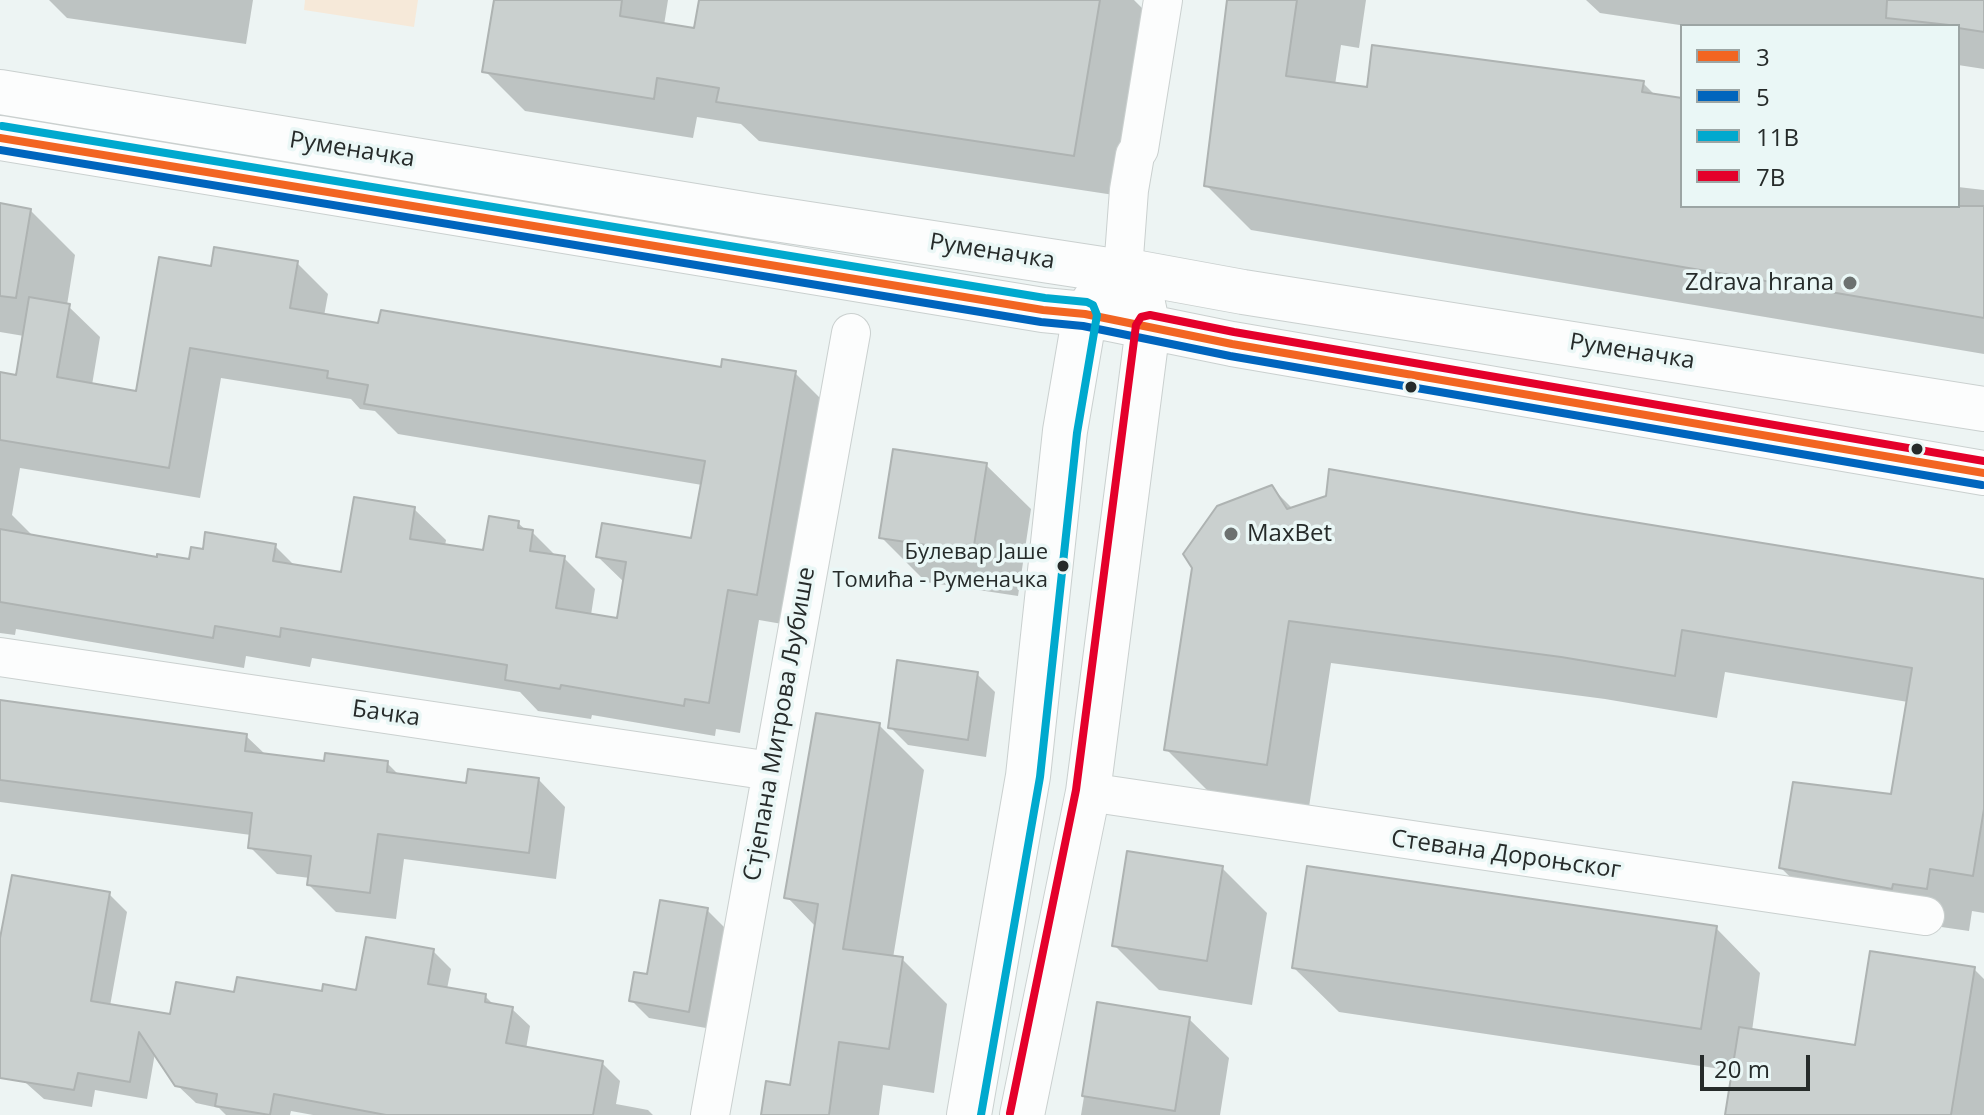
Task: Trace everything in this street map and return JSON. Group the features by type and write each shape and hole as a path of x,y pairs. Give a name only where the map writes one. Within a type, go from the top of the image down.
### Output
{"main road":[{"name":"Руменачка","path":"0,92 756,216 1123,270 1243,292 1984,409"},
{"name":"Руменачка","path":"0,138 1043,310 1085,314 1232,344 1984,473"},
{"path":"969,1115 1028,776 1065,431 1085,314 1110,280 1123,270 1136,286 1145,305 1148,327 1088,792 1022,1115"}],"street":[{"path":"1123,270 1129,190 1135,155 1139,149 1163,0"},
{"name":"Стјепана Митрова Љубише","path":"710,1115 851,333"},
{"name":"Бачка","path":"0,657 771,771"},
{"name":"Стевана Дороњског","path":"1088,792 1925,916"}],"shaded area":[{"path":"305,0 418,0 414,27 304,10"}],"building":[{"path":"494,0 622,0 620,16 694,28 699,0 1100,0 1074,156 716,102 719,88 657,78 654,99 482,72"},
{"path":"1227,0 1297,0 1286,76 1367,87 1372,45 1644,81 1642,92 1680,98 1680,208 1984,206 1984,318 1204,186"},
{"path":"1887,0 1984,0 1984,32 1960,28 1960,24 1886,18"},
{"path":"0,203 31,209 16,298 0,296"},
{"path":"214,247 298,261 290,308 378,323 381,310 721,367 722,359 796,371 757,595 728,590 709,703 685,699 684,706 561,685 560,689 505,680 507,665 281,628 280,637 215,626 213,638 0,602 0,529 157,557 157,554 189,559 191,547 203,549 205,532 276,544 273,561 341,572 354,497 415,507 410,539 483,550 489,516 519,521 518,528 533,530 530,551 565,556 556,608 617,618 626,562 596,557 602,523 691,538 705,461 364,404 368,385 327,378 328,371 190,348 169,468 0,440 0,372 16,375 29,297 70,304 57,377 136,391 159,257 211,266"},
{"path":"893,449 987,463 973,552 879,538"},
{"path":"1329,469 1984,579 1984,809 1973,876 1930,869 1927,889 1893,884 1892,889 1779,868 1793,782 1891,794 1912,668 1682,630 1675,676 1561,657 1289,621 1267,765 1164,750 1192,568 1183,554 1217,506 1272,485 1287,509 1326,496"},
{"path":"897,660 978,672 968,740 888,728"},
{"path":"0,700 247,734 245,751 324,761 325,753 388,761 387,772 466,783 468,769 539,778 529,853 378,834 370,893 307,885 311,856 248,848 252,813 0,780"},
{"path":"816,713 880,723 843,949 903,957 889,1049 839,1042 829,1115 761,1115 766,1081 790,1085 818,904 784,898"},
{"path":"1127,851 1223,866 1207,961 1112,946"},
{"path":"1307,866 1717,926 1701,1029 1292,968"},
{"path":"12,875 110,892 91,1001 170,1014 176,982 234,992 237,977 322,991 323,984 356,990 366,937 434,949 428,984 486,994 485,1002 513,1007 506,1043 603,1061 593,1115 386,1115 274,1094 270,1115 215,1106 217,1094 175,1086 139,1032 130,1082 78,1073 74,1090 0,1078 0,938"},
{"path":"660,900 708,908 689,1012 629,1001 634,972 647,974"},
{"path":"1870,951 1975,967 1951,1115 1725,1115 1739,1027 1855,1045"},
{"path":"1097,1002 1190,1017 1175,1111 1082,1096"}],"transit line":[{"name":"11B","path":"2,126 1093,305 1097,315 1077,433 1040,777 981,1115"},
{"name":"3","path":"0,138 1043,310 1085,314 1232,344 1984,473"},
{"name":"5","path":"0,150 1041,322 1083,326 1230,356 1982,485"},
{"name":"7B","path":"1010,1113 1076,790 1136,325 1141,317 1150,315 1984,461"}],"place":[{"name":"Zdrava hrana","path":"1850,283"},
{"name":"MaxBet","path":"1231,534"},
{"name":"Булевар Јаше Томића - Руменачка","path":"1063,566"}]}
